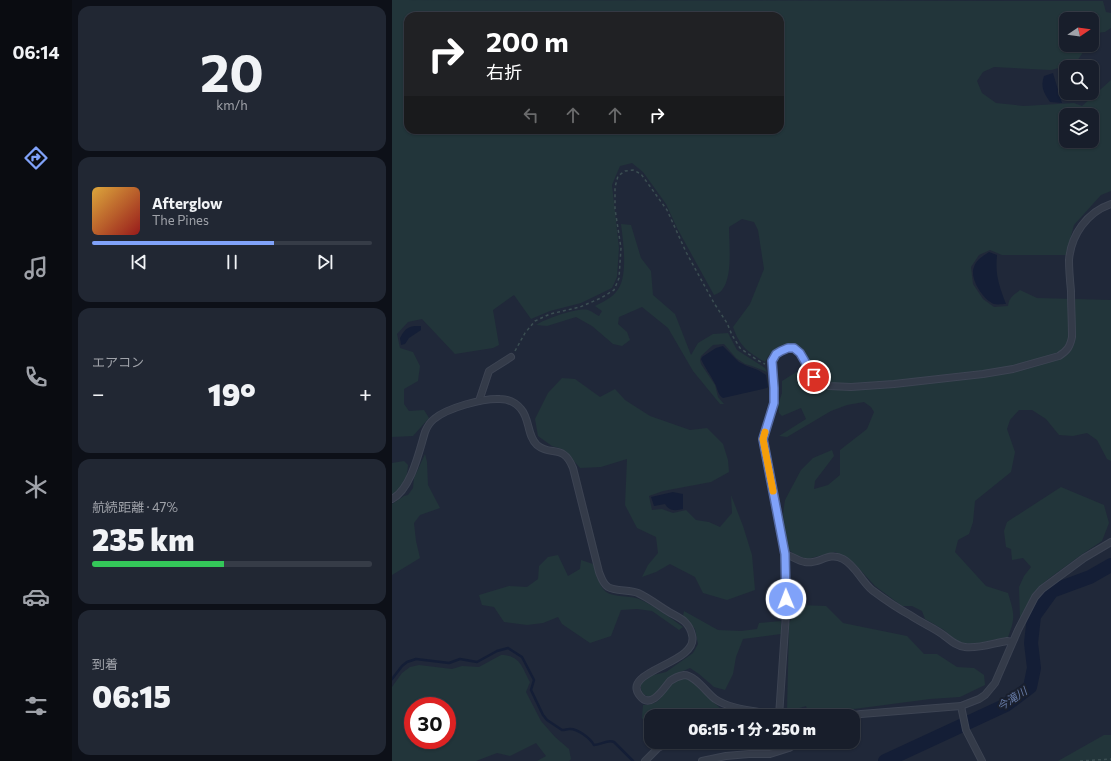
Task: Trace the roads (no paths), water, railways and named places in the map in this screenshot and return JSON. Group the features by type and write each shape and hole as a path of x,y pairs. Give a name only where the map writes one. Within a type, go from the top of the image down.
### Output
{"street":[{"path":"779,709 786,599 785,554 763,439 774,403 772,361 776,354 788,348 794,348 800,353 814,377 821,383 829,386 851,387 894,384 983,374 1013,369 1059,356 1065,353 1070,346 1072,337 1069,260 1075,236 1094,213 1111,204"},
{"path":"479,401 489,371 511,357"},
{"path":"392,499 404,489 410,479 425,432 428,425 433,420 443,412 479,401 500,399 513,402 522,409 532,438 537,444 544,448 563,453 570,461 602,581 609,588 638,593 684,621 691,631 693,640 689,650 682,656 644,676 638,682 637,689 640,696 644,700 651,700 657,697 671,680 678,676 685,675 692,677 713,698 724,705 744,709"},
{"path":"860,714 961,706 985,695 995,683 1012,642 1035,597 1042,589 1084,558 1111,542"},
{"path":"785,554 805,562 812,562 829,557 838,557 845,560 852,565 872,590 942,634 955,644 964,647 974,647 1007,641 1012,642"},
{"path":"961,706 966,730 982,761"},
{"path":"644,761 657,749"},
{"path":"702,761 726,756 770,754 786,749"}],"water":[{"path":"1053,73 1059,93 1059,100 1061,100 1062,103 1050,102 1046,96 1042,83 1044,76"},
{"path":"989,252 997,255 998,280 1006,304 995,304 990,302 978,288 973,277 976,262"},
{"path":"421,326 421,330 409,338 405,344 401,345 400,338 404,331 409,327"},
{"path":"723,346 739,362 766,375 768,387 723,398 701,359 716,348"},
{"path":"673,492 683,494 683,509 672,510 665,504 654,506 651,497"}],"waterway":[{"name":"今滝川","path":"885,761 1006,705 1030,687 1034,668 1031,643 1034,616 1052,591 1090,577 1111,565"},
{"path":"392,679 402,666 407,662 416,659 449,663 460,659 477,662 497,651 508,648 522,657 534,680 531,690 547,720 562,730 576,730 594,745 609,741 614,742 633,761"}]}
